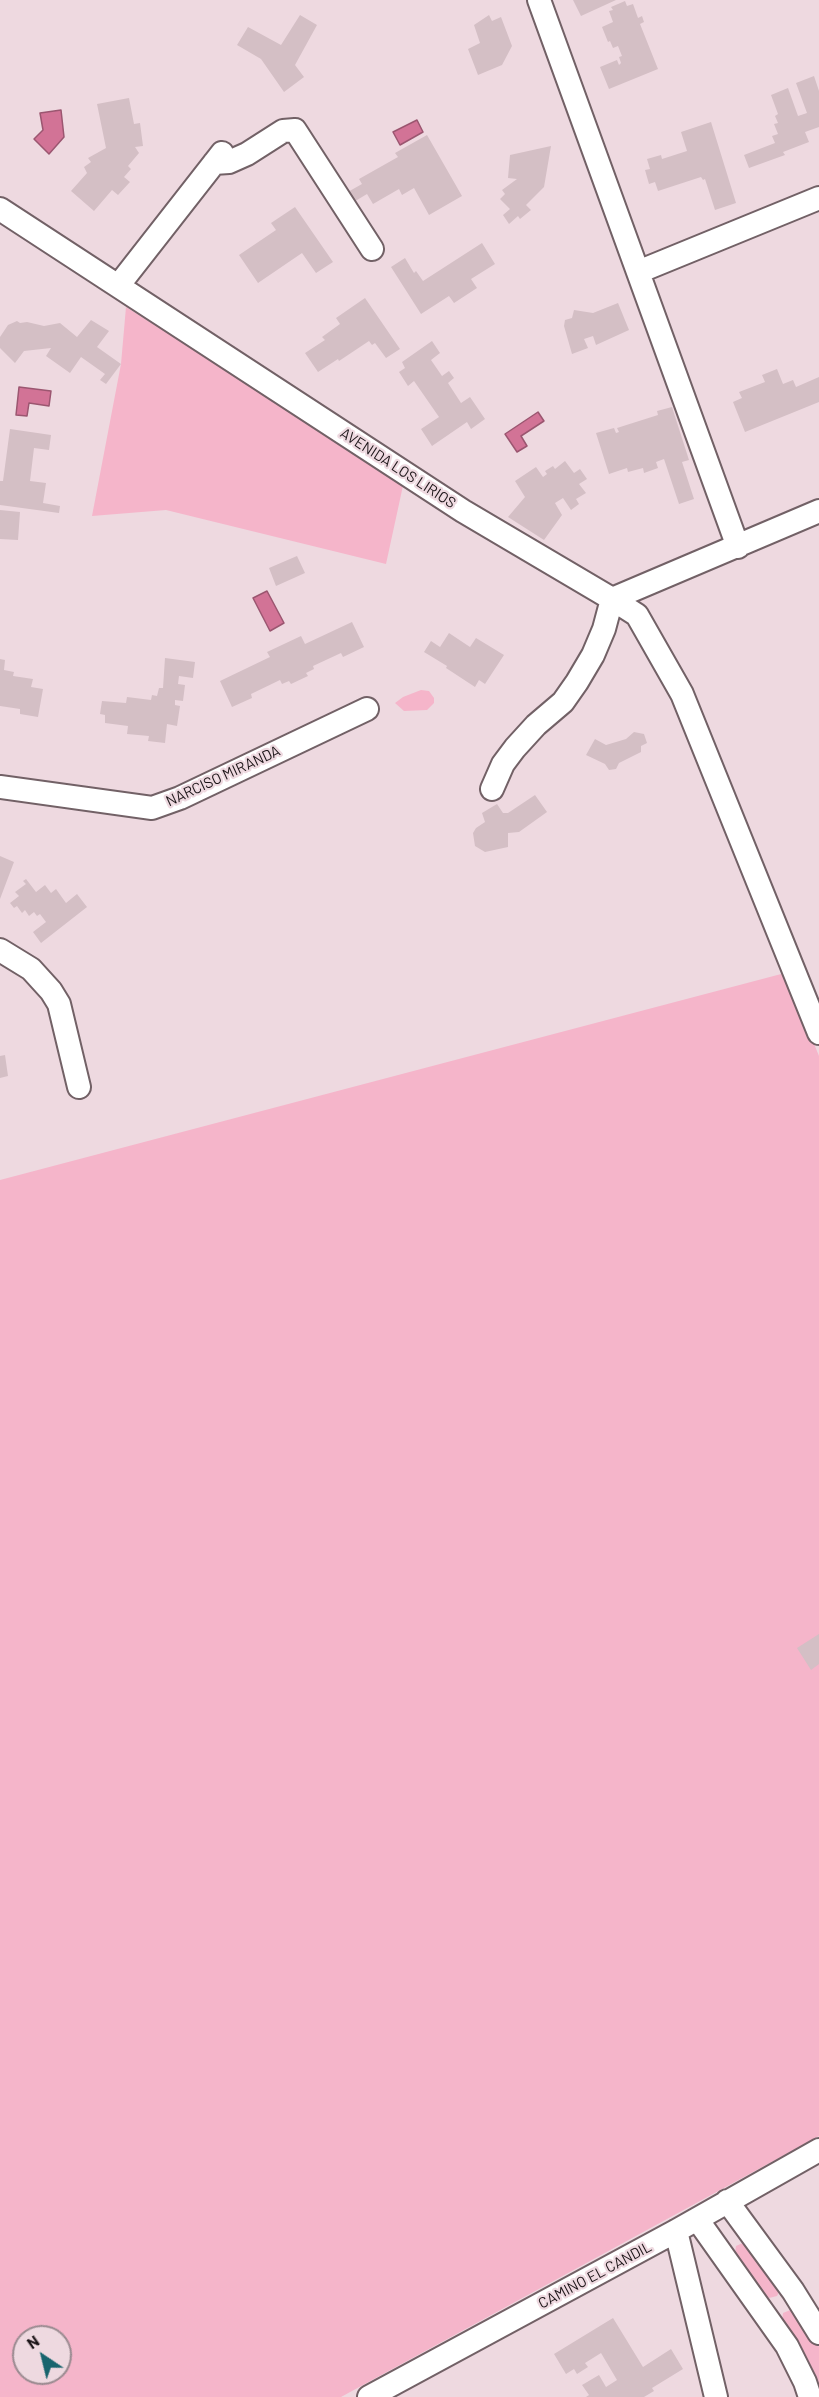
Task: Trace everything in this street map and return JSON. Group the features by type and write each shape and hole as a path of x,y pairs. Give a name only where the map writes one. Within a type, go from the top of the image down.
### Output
{"street":[{"path":"540,0 738,546"},
{"path":"118,286 219,156 229,162 247,154 283,131 295,130 372,249"},
{"path":"638,272 819,198"},
{"name":"AVENIDA LOS LIRIOS","path":"0,209 464,511 637,615 682,694 819,1033"},
{"path":"492,789 503,764 515,748 536,725 563,702 577,682 593,655 604,629 612,598 819,511"},
{"name":"NARCISO MIRANDA","path":"0,787 152,808 180,798 367,709"},
{"path":"0,950 31,969 51,991 59,1004 79,1087"},
{"name":"CAMINO EL CANDIL","path":"369,2397 819,2151"},
{"path":"727,2201 794,2293 819,2333"},
{"path":"697,2219 766,2313 787,2346 810,2397"},
{"path":"676,2231 716,2397"},
{"path":"766,2313 794,2293"}],"shaded area":[{"path":"61,110 64,137 49,154 34,139 43,130 40,113"},
{"path":"417,120 423,132 400,145 393,132"},
{"path":"126,307 404,481 386,564 166,510 92,516 121,364"},
{"path":"19,387 51,391 49,406 29,403 27,416 16,415"},
{"path":"538,412 544,421 521,436 527,446 517,452 505,434"},
{"path":"267,591 284,623 270,631 253,598"},
{"path":"421,690 429,691 434,698 434,703 427,710 404,711 395,703 403,697"},
{"path":"785,973 819,1056 819,2136 341,2397 0,2397 0,1180"},
{"path":"745,2242 780,2290 777,2296 769,2298 766,2296 735,2253 736,2246"},
{"path":"793,2309 819,2347 819,2395 782,2321 783,2313"}],"building":[{"path":"573,0 616,0 581,16"},
{"path":"625,1 627,6 633,4 638,18 642,16 644,22 640,24 658,69 609,89 600,67 617,60 619,65 621,63 619,57 622,56 618,46 613,48 610,41 608,42 602,27 613,22 609,11 613,10 611,7"},
{"path":"300,15 317,25 295,65 304,77 284,92 261,59 237,45 248,27 281,45"},
{"path":"489,15 492,21 501,17 512,46 502,65 478,75 468,49 480,43 474,25"},
{"path":"814,76 819,91 819,127 805,132 809,142 783,152 785,155 749,168 744,155 775,143 772,136 778,134 774,124 778,123 775,116 778,114 771,95 788,88 798,116 807,113 796,83"},
{"path":"129,98 134,124 140,123 143,146 135,147 139,153 128,166 131,169 124,177 130,182 118,195 112,190 94,211 71,191 87,173 84,167 91,162 88,158 106,148 97,104"},
{"path":"711,122 736,203 715,210 705,179 701,177 658,191 655,182 649,184 645,170 650,169 647,159 661,155 662,159 687,151 681,132"},
{"path":"427,135 462,196 429,215 414,188 402,195 399,189 373,204 367,194 352,203 346,193 362,184 359,179 398,157 395,153"},
{"path":"551,146 544,187 526,205 531,210 520,219 518,216 509,224 503,215 510,209 500,199 505,194 502,190 517,179 508,178 510,155"},
{"path":"295,207 333,262 316,273 302,253 258,283 239,255 276,230 271,223"},
{"path":"482,243 495,264 471,279 477,288 454,303 449,296 421,314 391,267 405,258 414,273 416,271 423,281"},
{"path":"365,298 400,349 386,358 375,343 372,345 369,341 318,372 305,353 325,340 322,337 340,324 336,318"},
{"path":"618,303 629,330 596,345 593,336 584,339 588,348 572,354 564,326 565,320 572,318 574,310 593,313"},
{"path":"91,320 109,331 97,347 121,364 106,384 100,380 105,374 81,357 70,373 46,356 51,348 24,351 15,363 0,348 0,337 8,325 17,321 44,326 60,323 77,337"},
{"path":"432,341 440,353 431,360 442,376 449,371 454,378 448,383 461,403 470,397 485,419 471,429 467,422 432,446 421,429 439,417 414,381 408,386 399,372 405,368 402,362"},
{"path":"777,369 783,384 793,380 796,387 819,377 819,402 745,432 733,402 742,398 739,392 765,382 762,375"},
{"path":"672,407 689,460 682,462 694,499 679,504 664,459 656,462 658,468 644,473 643,468 628,472 627,468 609,474 596,433 614,428 616,433 619,432 617,428 658,415 657,411"},
{"path":"10,429 51,435 49,450 34,448 30,481 46,483 43,503 60,506 59,513 0,505 0,481 3,481"},
{"path":"565,461 574,473 580,469 587,479 579,484 586,493 576,499 579,504 571,510 563,498 555,503 562,515 544,540 508,517 525,497 515,481 536,467 543,477 547,474 545,471 553,466 555,469"},
{"path":"0,510 20,512 18,540 0,539"},
{"path":"297,556 305,573 276,586 269,568"},
{"path":"352,622 364,647 343,657 341,653 313,666 314,669 306,673 308,676 291,684 289,681 282,684 280,680 251,694 252,698 232,707 220,681 270,657 267,652 301,636 305,644"},
{"path":"449,633 470,647 476,638 504,655 485,684 479,680 475,687 424,652 431,641 440,647"},
{"path":"165,658 195,662 193,678 179,676 178,684 185,685 183,701 175,700 175,705 180,706 177,726 167,724 165,743 148,741 149,736 127,734 128,726 105,723 105,715 100,714 102,701 126,703 127,697 151,700 152,695 157,696 159,688 163,688"},
{"path":"0,659 5,660 4,670 14,672 13,676 33,679 31,687 43,689 38,717 20,714 20,709 0,706"},
{"path":"634,732 644,734 647,743 641,746 641,752 619,763 616,769 609,770 605,764 586,755 595,739 606,745 626,739"},
{"path":"535,795 547,812 519,832 508,833 508,847 485,852 475,846 473,833 485,822 482,813 497,804 503,813 508,813"},
{"path":"0,856 14,862 0,899"},
{"path":"26,879 36,892 45,885 51,893 56,889 66,903 77,894 87,907 41,943 33,932 46,922 40,914 37,916 34,912 29,916 25,910 22,913 17,906 14,908 10,903 19,896 15,892 26,884 23,881"},
{"path":"5,1055 8,1076 0,1078 0,1056"},
{"path":"819,1634 819,1664 811,1670 797,1648"},
{"path":"613,2318 643,2367 671,2349 683,2369 652,2388 654,2391 644,2397 586,2397 589,2395 582,2385 599,2375 606,2387 617,2380 601,2353 585,2363 588,2367 577,2374 574,2369 566,2374 554,2354"}]}
